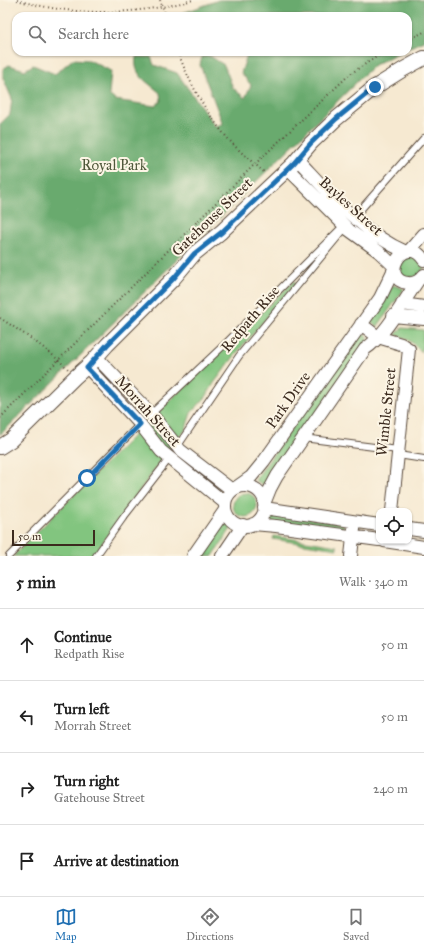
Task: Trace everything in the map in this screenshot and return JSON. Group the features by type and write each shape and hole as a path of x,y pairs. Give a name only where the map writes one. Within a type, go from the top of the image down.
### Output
{"street":[{"name":"Gatehouse Street","path":"0,447 11,440 92,363 107,345 174,278 194,254 222,232 336,119 387,79 424,58"},
{"name":"Bayles Street","path":"292,164 348,223 355,235 378,251 394,268 395,274 401,280 409,283 421,278"},
{"name":"Bayles Street","path":"348,223 408,252 417,253 424,260"},
{"path":"408,252 424,234"},
{"name":"Park Drive","path":"233,490 249,478 264,461 382,295 398,257 408,252"},
{"path":"222,556 248,525 258,520 262,515 270,489 277,476 366,350 372,345 421,278"},
{"path":"402,304 424,306"},
{"path":"394,316 424,319"},
{"path":"361,324 378,337"},
{"name":"Wimble Street","path":"378,337 401,344 409,349 392,508"},
{"name":"Morrah Street","path":"92,363 151,414 177,447 233,490"},
{"name":"Morrah Street","path":"92,363 161,451 225,507"},
{"path":"140,424 151,414"},
{"path":"169,459 177,447"},
{"path":"193,556 225,507 226,498 233,490 240,486 253,488 259,492 264,506"},
{"path":"264,506 376,525"},
{"path":"225,507 232,521 237,524 376,540"},
{"path":"351,556 355,522"},
{"path":"412,530 424,532"},
{"path":"404,544 424,547"}],"lane":[{"name":"Redpath Rise","path":"177,447 239,356 348,223 424,138"},
{"name":"Redpath Rise","path":"151,414 223,346 348,223"},
{"path":"9,556 140,424"},
{"path":"303,438 398,453 424,459"},
{"path":"96,556 123,518 169,459"}],"path":[{"path":"17,0 34,5 67,10 102,12 163,7 193,0"},
{"path":"160,0 165,12"},
{"path":"412,38 424,32"},
{"path":"180,56 198,94 219,128 231,143 274,180"},
{"path":"0,418 255,164 350,74 378,56"},
{"path":"0,318 29,337 59,360 76,377"}],"green space":[{"path":"219,0 424,0 424,41 412,46 412,12 186,12"},
{"name":"Royal Park","path":"210,56 224,65 233,88 245,98 251,85 241,73 247,56 392,56 374,65 0,435 0,124 10,114 12,99 3,78 3,69 9,65 25,70 33,65 55,74 73,59 89,60 111,71 109,95 115,100 155,106 161,101 160,93 142,78 136,64 136,57 151,57 154,65 177,73 215,126 223,124 200,65 202,57"},
{"path":"409,254 423,265 423,269 418,276 407,278 400,273 400,261"},
{"path":"294,281 296,284 239,350 214,383 206,397 191,413 185,431 172,445 93,556 13,556 135,434"},
{"path":"393,285 404,289 377,327 368,320"},
{"path":"402,328 424,330 422,352 407,339 395,335"},
{"path":"361,331 369,338 265,486 255,480"},
{"path":"245,493 254,496 257,505 254,514 245,517 236,514 233,505 236,496"},
{"path":"271,512 344,524 343,530 267,522"},
{"path":"223,521 232,527 213,556 198,556"},
{"path":"274,536 337,546 337,549 273,539"}],"route":[{"path":"87,478 140,424 87,368 102,350 179,273 194,254 222,232 274,180 294,163 311,143 336,119 375,87"}]}
